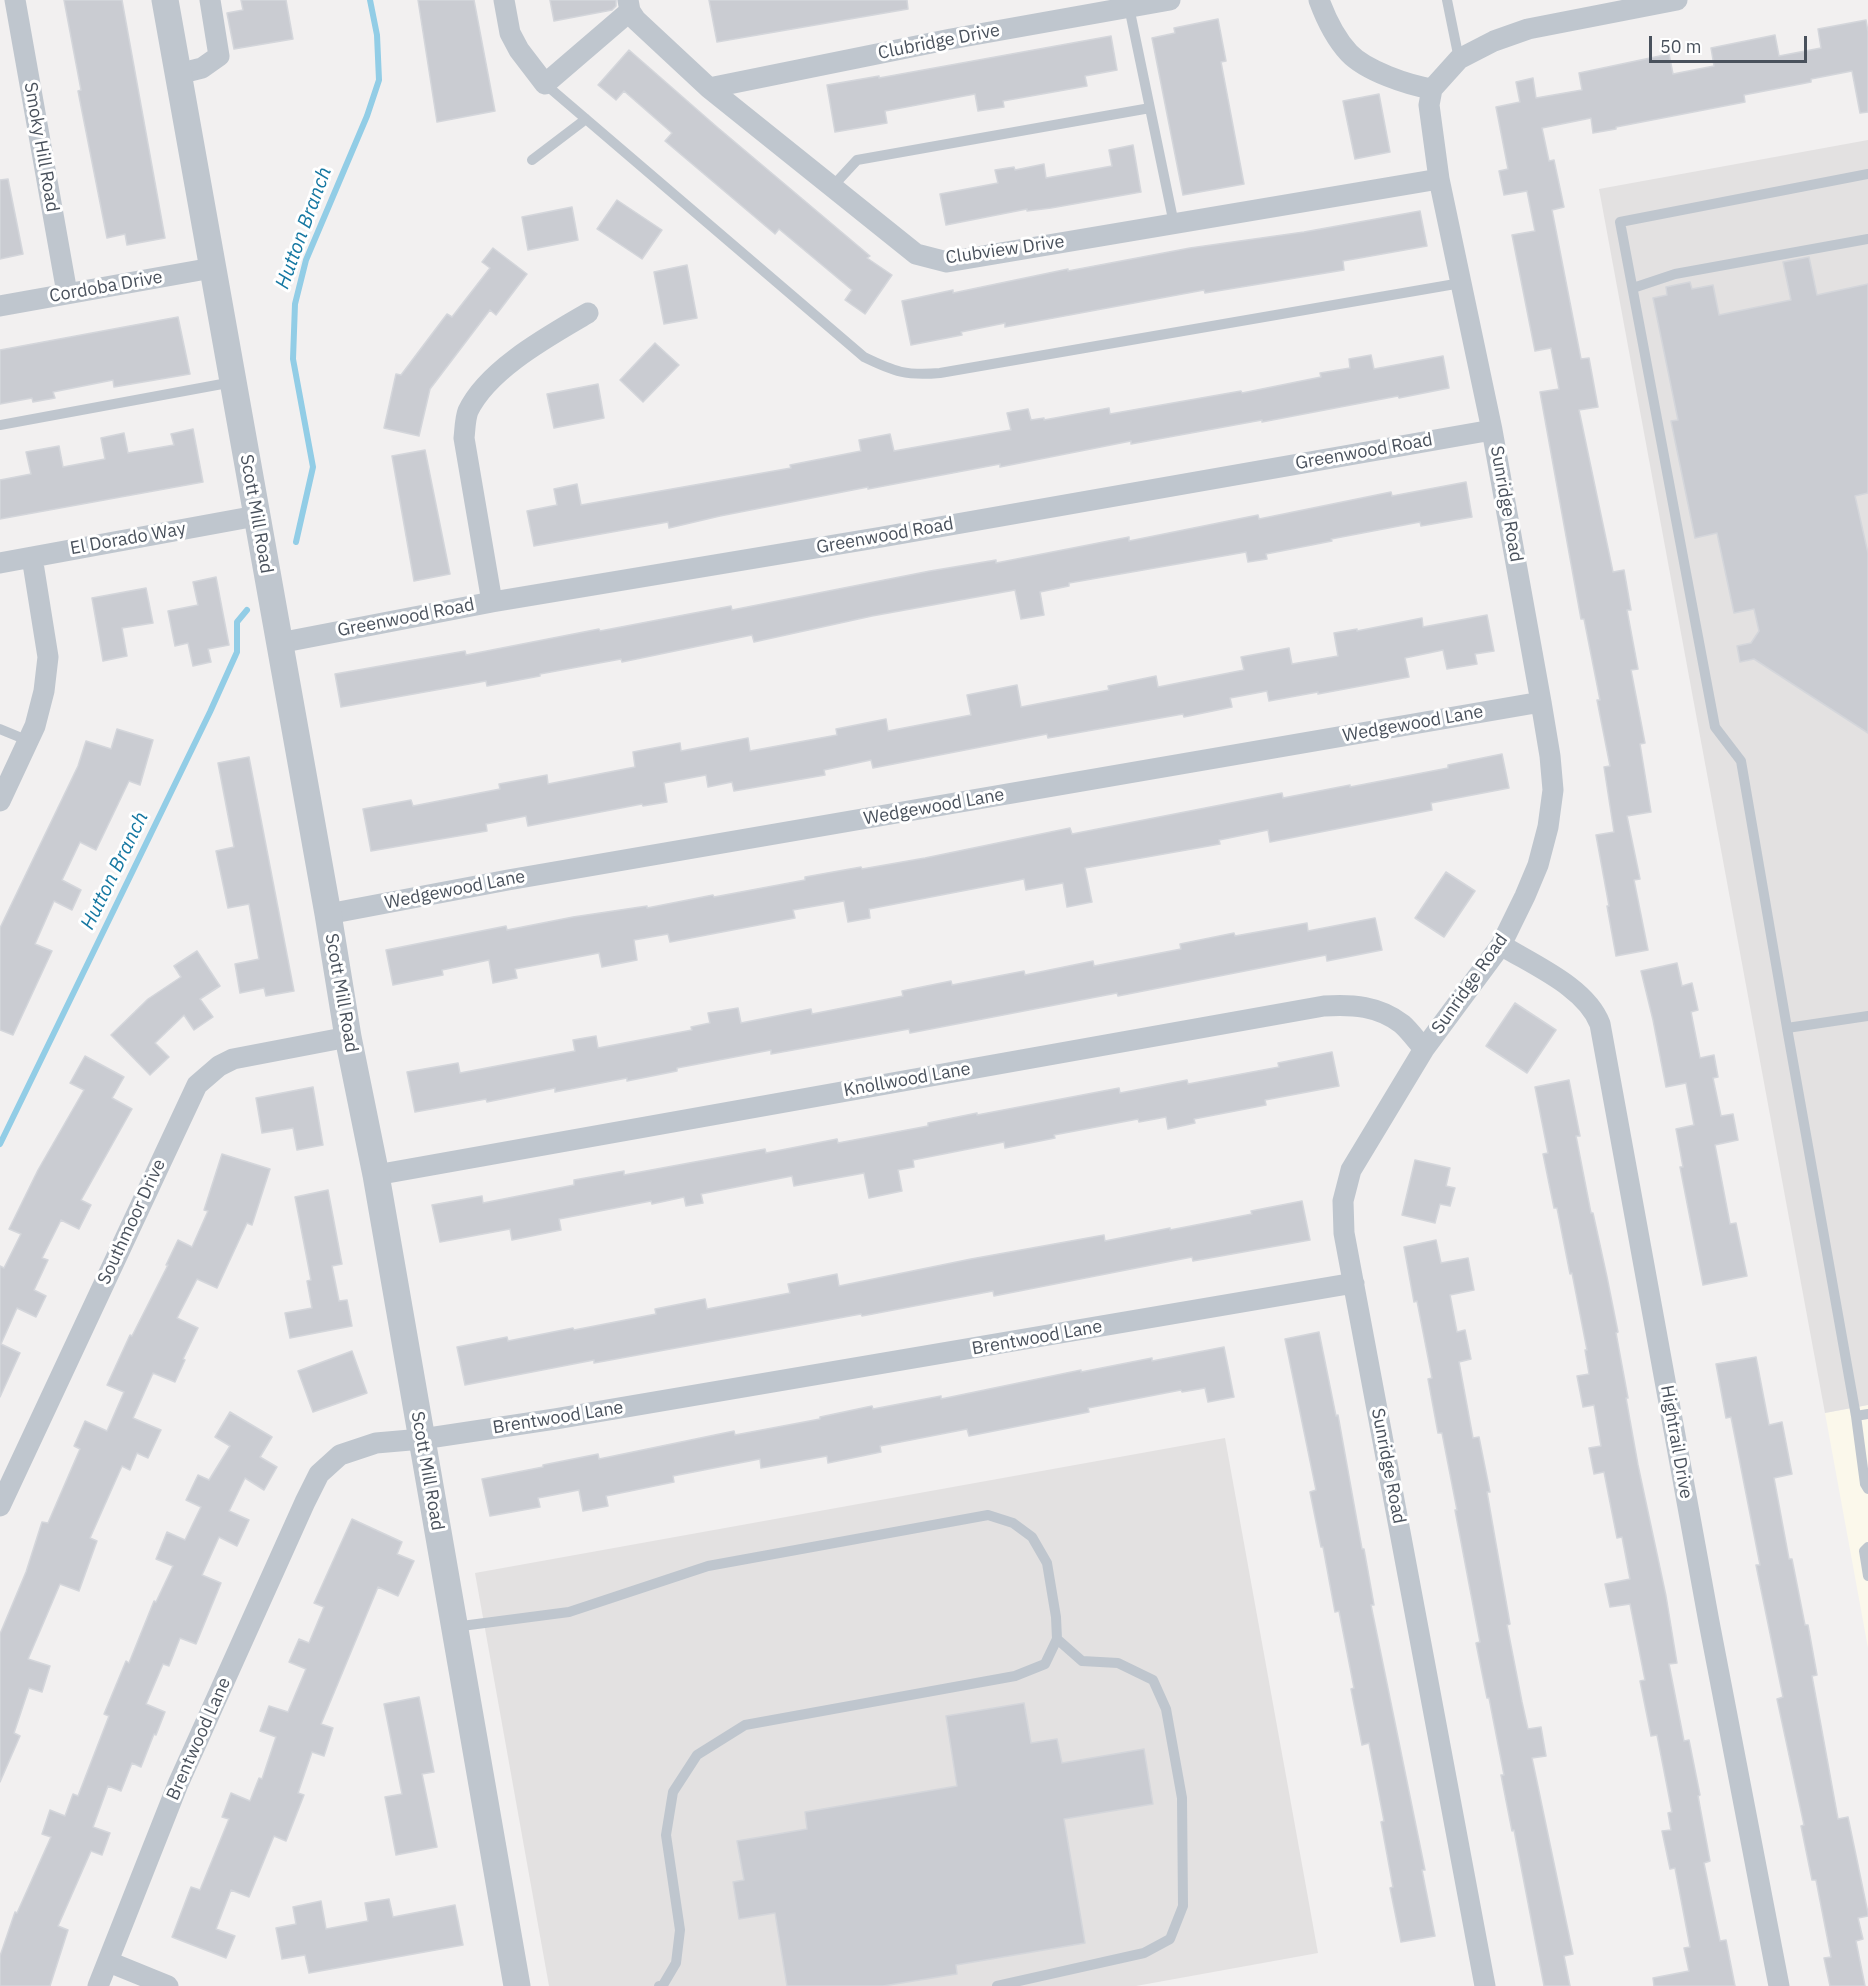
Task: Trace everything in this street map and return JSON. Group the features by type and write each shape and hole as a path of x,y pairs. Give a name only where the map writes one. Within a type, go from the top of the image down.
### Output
{"street":[{"name":"Smoky Hill Road","path":"15,0 67,293"},
{"name":"Scott Mill Road","path":"165,0 348,1037 376,1175 513,1985"},
{"path":"178,74 202,68 219,56 210,0"},
{"path":"504,0 510,33 519,50 545,84 629,5"},
{"name":"Clubridge Drive","path":"709,88 951,39 1170,0"},
{"path":"1319,0 1336,37 1351,55 1378,72 1414,86 1432,89 1459,59 1494,41 1528,29 1677,0"},
{"name":"Clubview Drive","path":"629,5 636,20 709,88 916,254 947,262 1439,179"},
{"name":"Sunridge Road","path":"1432,89 1429,105 1439,179 1492,430 1541,702 1550,756 1552,790 1548,827 1538,865 1501,945 1424,1050 1352,1170 1343,1201 1344,1233 1485,1986"},
{"name":"Cordoba Drive","path":"0,306 212,268"},
{"path":"492,602 464,438 467,413 491,378 545,339 588,313"},
{"name":"Greenwood Road","path":"279,643 492,602 882,537 1492,430"},
{"name":"El Dorado Way","path":"0,563 256,516"},
{"path":"0,801 35,726 44,691 48,657 32,557"},
{"name":"Wedgewood Lane","path":"328,914 508,880 1541,702"},
{"name":"Hightrail Drive","path":"1501,945 1576,991 1596,1013 1599,1024 1779,1986"},
{"name":"Knollwood Lane","path":"376,1175 1324,1006 1351,1004 1377,1010 1403,1025 1424,1050"},
{"name":"Southmoor Drive","path":"0,1506 197,1085 219,1066 233,1059 348,1037"},
{"name":"Brentwood Lane","path":"98,1986 178,1784 319,1474 340,1455 376,1443 422,1439 787,1381 1354,1283"},
{"path":"109,1962 168,1986"}],"lane":[{"path":"1447,0 1459,59"},
{"path":"1129,7 1174,224"},
{"path":"545,84 864,357 885,368 913,376 1461,283"},
{"path":"832,187 857,160 1150,108"},
{"path":"532,160 586,118"},
{"path":"1868,174 1620,222 1715,727 1741,761 1856,1416 1865,1484 1868,1489"},
{"path":"1633,288 1675,274 1868,239"},
{"path":"0,425 233,382"},
{"path":"0,729 29,741"},
{"path":"1787,1028 1868,1016"},
{"path":"1856,1416 1868,1414"},
{"path":"454,1627 569,1612 708,1566 988,1515 1013,1523 1032,1537 1047,1563 1056,1617 1057,1639 1045,1664 1016,1676 745,1725 697,1755 673,1792 666,1835 680,1930 676,1963 662,1986"},
{"path":"1868,1547 1864,1551 1868,1576"},
{"path":"996,1986 1144,1953 1170,1939 1183,1906 1182,1797 1166,1708 1153,1680 1118,1663 1082,1661 1057,1639"}],"shaded area":[{"path":"1868,140 1868,1405 1825,1413 1599,189"},
{"path":"1868,1405 1868,1648 1825,1413"},
{"path":"1225,1438 1318,1953 1136,1986 549,1986 475,1573"}],"building":[{"path":"64,0 122,0 165,238 127,245 125,234 107,238 78,91 81,90"},
{"path":"241,0 286,0 293,39 234,49 227,13 243,10"},
{"path":"418,0 474,0 495,111 437,122"},
{"path":"550,0 616,0 616,6 612,10 554,21"},
{"path":"709,0 907,0 908,9 717,42"},
{"path":"1218,19 1226,61 1221,62 1244,184 1183,195 1152,38 1175,33 1174,28"},
{"path":"1866,20 1868,112 1860,113 1852,71 1811,79 1811,82 1744,95 1745,102 1616,127 1616,129 1593,133 1591,118 1542,128 1549,161 1554,160 1564,207 1552,210 1581,359 1589,358 1598,407 1579,410 1613,572 1624,570 1631,610 1627,610 1638,669 1631,670 1645,743 1640,744 1651,812 1627,816 1640,879 1634,880 1648,950 1616,956 1596,835 1614,832 1604,767 1610,766 1597,700 1600,700 1584,619 1581,619 1540,392 1559,389 1551,348 1535,351 1512,235 1535,231 1527,191 1504,195 1499,171 1508,169 1496,107 1520,102 1516,82 1533,78 1536,98 1582,90 1579,73 1669,54 1673,74 1714,66 1711,48 1775,35 1779,56 1821,48 1818,29"},
{"path":"1111,36 1117,70 1085,76 1087,86 1003,101 1004,107 978,111 975,94 885,111 887,123 835,132 827,85 879,76 879,78"},
{"path":"629,50 870,256 867,258 892,275 865,314 845,300 852,290 779,229 775,234 665,141 672,133 624,91 616,100 598,85"},
{"path":"1379,94 1390,152 1355,159 1343,101"},
{"path":"1133,145 1141,192 1051,208 1027,211 1027,209 946,225 940,194 998,183 995,170 1014,167 1015,170 1044,164 1046,178 1112,166 1109,150"},
{"path":"8,179 23,254 0,259 0,180"},
{"path":"617,200 662,230 642,259 597,229"},
{"path":"572,207 578,240 528,250 522,217"},
{"path":"1420,211 1427,246 1343,261 1344,270 1205,293 1204,290 1005,327 1005,323 961,332 962,335 911,345 902,301 1068,269 1068,271 1190,248 1304,232"},
{"path":"493,248 527,274 496,315 490,310 430,389 419,436 384,428 396,374 401,375 447,314 452,317 490,268 482,262"},
{"path":"1809,257 1817,295 1868,284 1868,493 1855,496 1868,553 1868,733 1754,659 1740,662 1737,646 1751,643 1759,631 1754,609 1734,613 1717,533 1695,538 1671,421 1678,420 1653,298 1667,295 1666,287 1690,282 1692,289 1713,285 1719,315 1791,300 1783,262"},
{"path":"687,265 697,318 664,324 654,272"},
{"path":"178,317 190,374 114,387 113,380 53,392 55,398 33,402 32,398 0,404 0,350"},
{"path":"655,343 679,365 643,402 620,380"},
{"path":"1371,355 1374,369 1443,356 1449,388 1131,444 1131,441 1000,467 1000,464 868,489 868,487 669,528 668,522 534,546 527,511 557,505 554,489 577,484 581,505 791,468 790,465 861,451 859,440 890,434 894,451 1011,430 1007,413 1028,409 1031,420 1044,418 1044,420 1109,408 1110,414 1241,391 1242,393 1321,377 1320,373 1350,368 1349,359"},
{"path":"598,384 604,418 554,428 547,394"},
{"path":"193,429 203,482 0,519 0,480 31,474 26,452 59,446 63,467 105,459 101,438 124,433 128,453 174,445 171,434"},
{"path":"425,450 450,574 414,581 392,456"},
{"path":"1466,482 1472,517 1421,526 1420,522 1331,539 1332,541 1266,554 1267,559 1248,562 1246,552 1069,583 1069,586 1040,592 1044,615 1021,619 1015,590 872,616 754,642 752,635 622,662 621,659 487,686 486,681 341,707 335,674 465,651 466,655 731,606 732,610 930,571 996,560 996,563 1129,537 1129,541 1258,515 1259,519 1391,492 1392,496"},
{"path":"216,577 229,645 208,649 211,662 193,666 188,643 175,646 168,611 198,605 193,582"},
{"path":"146,588 153,623 122,628 127,656 103,661 92,598"},
{"path":"1487,615 1494,651 1475,654 1477,664 1447,669 1443,650 1405,658 1409,677 1269,701 1267,691 1230,698 1232,707 1184,717 1183,714 1048,738 1047,734 873,768 871,760 824,770 825,775 734,791 732,782 708,787 706,775 664,783 667,802 643,806 642,804 528,826 526,816 486,824 487,831 371,851 363,809 411,800 413,806 500,789 499,784 547,775 548,784 635,767 633,752 680,743 681,751 748,738 750,751 837,735 836,729 886,719 888,731 971,715 967,695 1017,685 1021,707 1109,690 1108,686 1156,676 1158,687 1244,670 1241,657 1289,648 1292,664 1338,656 1334,633 1357,629 1357,631 1422,618 1423,627"},
{"path":"117,729 153,740 140,785 129,781 96,850 80,842 62,880 81,890 72,910 54,901 35,944 52,951 13,1035 0,1030 0,928 78,766 86,741 111,749"},
{"path":"1502,754 1509,788 1431,803 1432,810 1270,842 1268,830 1219,840 1220,844 1085,868 1092,902 1067,907 1063,883 1026,890 1024,879 869,909 870,918 848,922 844,901 793,910 795,918 670,942 668,934 634,940 637,960 602,967 599,953 515,969 517,978 493,983 489,960 442,970 443,975 393,985 386,950 506,926 507,930 573,917 647,906 647,908 713,895 714,897 805,880 805,877 925,858 1070,828 1072,834 1282,793 1283,798 1350,785 1350,787 1448,768 1448,765"},
{"path":"249,757 294,991 266,996 264,988 240,993 235,964 259,959 249,904 228,908 216,851 234,847 218,763"},
{"path":"1446,872 1475,891 1444,937 1415,918"},
{"path":"1375,918 1382,950 1327,961 1326,955 1118,996 1117,993 910,1033 909,1029 771,1054 771,1050 677,1068 677,1071 627,1081 627,1078 555,1092 555,1088 487,1102 486,1099 415,1112 407,1072 458,1063 460,1073 575,1051 573,1040 596,1036 598,1048 692,1030 691,1027 710,1023 708,1013 738,1008 741,1023 811,1009 812,1014 903,996 902,991 951,981 952,985 1024,971 1025,975 1093,961 1094,966 1181,949 1180,944 1234,933 1235,936 1307,923 1308,931"},
{"path":"197,951 220,986 200,999 213,1017 194,1030 184,1015 155,1043 169,1057 150,1075 111,1035 148,999 181,977 174,966"},
{"path":"1677,963 1682,986 1692,983 1698,1010 1691,1012 1700,1058 1714,1055 1718,1077 1713,1078 1721,1116 1733,1114 1738,1140 1715,1145 1730,1224 1736,1223 1747,1276 1703,1285 1680,1167 1683,1167 1676,1129 1694,1125 1686,1083 1666,1087 1641,971"},
{"path":"1515,1003 1556,1030 1527,1073 1486,1046"},
{"path":"1332,1052 1339,1086 1265,1100 1266,1105 1194,1119 1195,1123 1168,1129 1166,1117 1139,1122 1138,1119 1054,1135 1055,1138 1005,1148 1004,1142 913,1160 914,1167 898,1170 902,1191 869,1198 864,1173 794,1186 792,1176 701,1194 703,1203 686,1206 684,1197 559,1219 561,1230 512,1240 510,1229 440,1242 432,1205 482,1196 483,1203 574,1185 574,1180 624,1171 624,1175 765,1149 766,1153 837,1139 838,1143 928,1126 928,1123 977,1113 977,1115 1119,1088 1120,1093 1187,1080 1188,1084 1279,1067 1278,1063"},
{"path":"85,1056 124,1077 112,1098 132,1109 81,1200 91,1205 79,1229 61,1220 42,1258 48,1260 34,1290 46,1296 36,1317 17,1308 1,1344 20,1353 0,1397 0,1266 4,1268 21,1234 9,1229 38,1170 84,1090 70,1083"},
{"path":"1569,1080 1580,1136 1576,1136 1618,1332 1616,1333 1638,1465 1666,1596 1677,1663 1669,1664 1684,1741 1689,1740 1700,1795 1698,1796 1710,1861 1704,1863 1720,1941 1726,1940 1735,1986 1654,1986 1653,1978 1689,1971 1684,1948 1690,1947 1675,1868 1670,1869 1662,1831 1671,1830 1668,1813 1672,1812 1657,1735 1651,1736 1640,1681 1645,1680 1630,1604 1610,1607 1605,1584 1630,1579 1622,1537 1617,1538 1604,1472 1594,1474 1589,1448 1601,1446 1594,1405 1583,1407 1577,1376 1589,1374 1585,1350 1587,1350 1572,1273 1570,1274 1557,1208 1554,1208 1543,1154 1548,1153 1535,1087"},
{"path":"313,1087 323,1145 297,1150 293,1128 262,1133 256,1098"},
{"path":"222,1154 270,1169 252,1225 247,1223 217,1288 197,1279 177,1318 198,1328 183,1359 185,1360 175,1382 153,1373 133,1418 161,1430 148,1458 137,1453 130,1470 122,1466 90,1538 97,1541 79,1591 60,1584 28,1659 50,1666 42,1692 29,1688 14,1733 20,1736 0,1782 0,1634 26,1572 42,1522 48,1523 80,1449 74,1446 85,1421 107,1431 124,1392 107,1385 130,1335 132,1336 168,1265 166,1265 178,1240 192,1247 208,1211 204,1210"},
{"path":"1415,1160 1450,1168 1446,1186 1455,1188 1450,1206 1440,1204 1435,1223 1402,1215"},
{"path":"328,1190 342,1264 332,1266 339,1301 347,1300 352,1326 290,1338 285,1313 312,1308 307,1281 311,1280 295,1197"},
{"path":"1302,1201 1310,1240 1193,1261 1192,1257 994,1296 993,1291 594,1363 594,1360 465,1385 457,1347 507,1337 508,1341 573,1328 574,1330 656,1314 655,1309 705,1299 707,1309 790,1293 788,1284 837,1274 839,1286 1104,1235 1105,1241 1170,1228 1170,1230 1252,1214 1251,1211"},
{"path":"1436,1240 1441,1263 1468,1258 1474,1290 1450,1295 1457,1332 1465,1330 1471,1359 1459,1362 1473,1438 1479,1437 1490,1492 1487,1492 1510,1624 1507,1625 1528,1729 1541,1727 1546,1756 1532,1758 1573,1954 1564,1956 1570,1986 1544,1986 1501,1775 1504,1775 1489,1698 1487,1698 1476,1643 1480,1642 1455,1510 1457,1510 1442,1433 1438,1433 1428,1379 1432,1378 1404,1247"},
{"path":"1319,1332 1336,1416 1338,1415 1362,1549 1364,1549 1374,1605 1371,1605 1425,1870 1422,1870 1435,1936 1401,1942 1390,1888 1393,1887 1381,1822 1384,1821 1369,1743 1362,1745 1339,1611 1335,1612 1310,1492 1316,1490 1285,1339"},
{"path":"1224,1347 1234,1397 1208,1402 1205,1388 1182,1392 1181,1390 1088,1408 1089,1412 969,1436 967,1429 880,1446 881,1452 828,1463 827,1456 761,1468 760,1459 673,1476 674,1482 606,1496 608,1506 583,1511 579,1490 538,1498 540,1507 490,1516 482,1479 598,1454 599,1459 734,1431 735,1435 820,1419 820,1417 872,1406 873,1409 941,1396 941,1399 1081,1370 1081,1372 1152,1358 1152,1361"},
{"path":"352,1351 367,1393 313,1412 298,1371"},
{"path":"1756,1357 1769,1425 1782,1422 1792,1474 1774,1478 1789,1559 1792,1559 1805,1625 1808,1625 1817,1675 1812,1676 1838,1819 1848,1817 1868,1913 1868,1916 1858,1918 1863,1939 1856,1941 1865,1986 1830,1986 1824,1958 1831,1957 1816,1880 1812,1880 1801,1826 1804,1825 1777,1699 1783,1697 1756,1565 1760,1565 1731,1417 1726,1418 1716,1364"},
{"path":"230,1412 272,1437 260,1457 277,1467 264,1490 245,1478 229,1511 249,1520 237,1546 219,1537 202,1575 221,1583 196,1644 180,1638 169,1666 163,1664 146,1704 165,1712 156,1735 154,1734 141,1767 132,1763 121,1791 108,1786 93,1827 110,1833 102,1855 91,1851 58,1926 68,1930 50,1986 0,1986 0,1956 15,1912 17,1913 51,1837 42,1834 50,1810 65,1816 73,1794 78,1796 109,1716 104,1714 126,1661 129,1663 154,1601 156,1602 173,1566 156,1559 167,1532 185,1540 201,1507 186,1500 198,1475 209,1480 230,1446 215,1437"},
{"path":"352,1519 402,1542 397,1554 414,1561 398,1596 378,1587 321,1724 333,1728 324,1756 312,1752 298,1793 304,1795 286,1841 274,1836 249,1897 231,1890 216,1929 235,1936 226,1958 172,1937 191,1887 200,1890 229,1819 222,1817 231,1793 250,1801 259,1778 262,1779 276,1737 260,1731 269,1706 288,1712 306,1669 289,1662 299,1639 309,1643 324,1607 314,1603"},
{"path":"419,1697 434,1772 422,1774 437,1847 396,1855 385,1797 402,1794 384,1704"},
{"path":"1024,1703 1031,1743 1057,1739 1062,1763 1144,1749 1153,1804 1064,1819 1085,1943 956,1965 957,1974 883,1986 787,1986 775,1913 739,1919 733,1882 744,1880 737,1841 807,1829 805,1812 957,1786 946,1716"},
{"path":"389,1899 393,1917 455,1905 463,1945 309,1973 305,1955 282,1959 276,1928 296,1924 293,1907 321,1901 326,1929 368,1921 365,1903"}],"waterway":[{"name":"Hutton Branch","path":"296,542 313,467 293,359 295,304 306,260 367,116 379,80 377,35 370,0"},
{"name":"Hutton Branch","path":"0,1144 210,712 237,652 237,622 247,610"}]}
